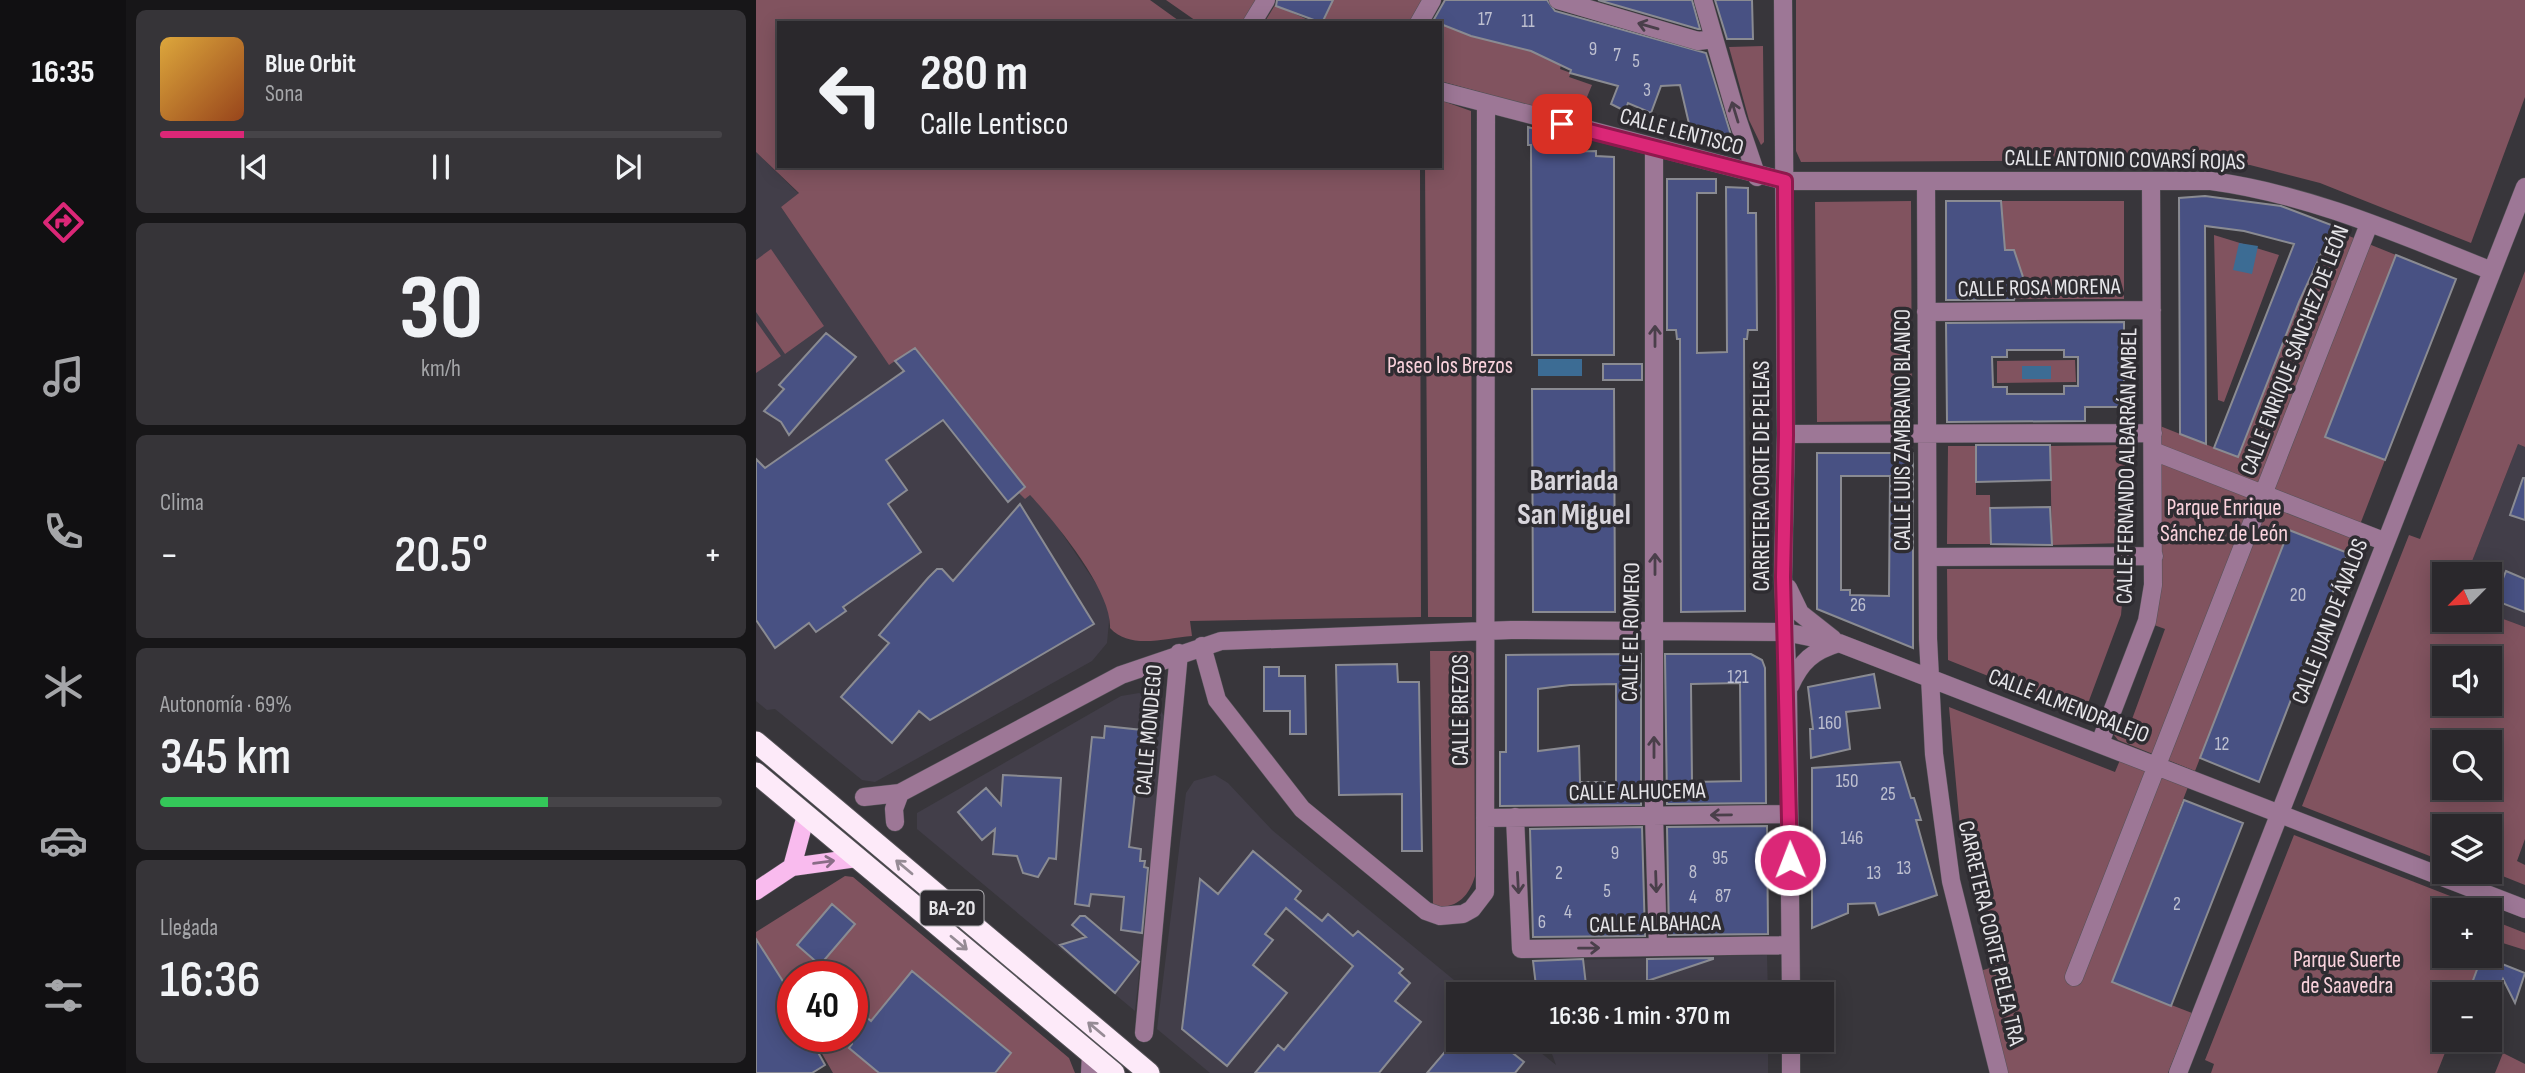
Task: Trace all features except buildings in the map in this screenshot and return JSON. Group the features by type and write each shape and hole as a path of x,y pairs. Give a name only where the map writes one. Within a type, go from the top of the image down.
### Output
{"highway":[{"name":"BA-20","path":"756,743 1149,1073"},
{"name":"BA-20","path":"756,773 1091,1063 1114,1073"}],"main road":[{"path":"792,867 806,815"},
{"path":"756,891 792,867 857,858"}],"street":[{"path":"1253,21 1266,0"},
{"path":"1420,21 1432,0"},
{"path":"1558,0 1698,41 1714,39"},
{"path":"1703,0 1737,118 1758,177"},
{"name":"CARRETERA CORTE DE PELEAS","path":"1783,0 1786,435 1783,577 1788,690 1791,982"},
{"name":"CALLE LENTISCO","path":"1442,92 1758,177 1785,181"},
{"name":"CALLE BREZOS","path":"1202,646 1217,700 1302,809 1426,911 1452,917 1472,909 1480,901 1485,892 1486,103"},
{"name":"CALLE EL ROMERO","path":"1654,148 1654,816 1658,947"},
{"name":"CALLE ANTONIO COVARSÍ ROJAS","path":"1785,181 2211,181 2260,187 2369,224 2492,271"},
{"name":"CALLE LUIS ZAMBRANO BLANCO","path":"1926,181 1930,678"},
{"name":"CALLE FERNANDO ALBARRÁN AMBEL","path":"2101,743 2147,621 2154,556 2151,181"},
{"name":"CALLE JUAN DE ÁVALOS","path":"2178,1073 2525,187"},
{"name":"CALLE ENRIQUE SÁNCHEZ DE LEÓN","path":"2074,977 2369,224"},
{"name":"CALLE ROSA MORENA","path":"1926,312 2152,310"},
{"path":"1786,435 1927,434 2153,442 2263,494 2386,542"},
{"path":"1928,557 2154,556"},
{"name":"CALLE ALMENDRALEJO","path":"1783,577 1800,613 1839,642"},
{"name":"CALLE MONDEGO","path":"1144,1033 1179,653 1240,638 1484,631 1655,632 1785,627"},
{"name":"CALLE ALMENDRALEJO","path":"1785,627 1818,629"},
{"name":"CALLE ALMENDRALEJO","path":"1785,627 1839,642 2525,909"},
{"path":"1788,690 1799,665 1813,653 1839,642"},
{"path":"864,797 900,793 1121,675 1179,653"},
{"name":"CARRETERA CORTE PELEA TRA","path":"1930,678 1938,799 1951,881 1999,1073"},
{"path":"895,822 894,809 900,793"},
{"name":"CALLE ALHUCEMA","path":"1485,817 1789,814"},
{"name":"CALLE ALBAHACA","path":"1515,817 1521,949 1790,945"},
{"path":"1791,1052 1791,1073"}],"shaded area":[{"path":"756,152 799,194 781,207 890,364 915,348 1025,487 1019,492 1030,495 1051,517 1103,594 1110,611 1107,643 1092,661 875,782 862,780 775,709 767,710 756,701"},
{"path":"2518,444 2525,447 2525,627 2502,618 2502,562 2472,562"},
{"path":"1139,693 1155,700 1167,722 1135,1011 917,829 917,813 1121,696"},
{"path":"1215,775 1228,783 1272,830 1456,982 1446,982 1446,1052 1540,1052 1556,1065 1551,1052 1768,1052 1768,1073 1210,1073 1157,1029 1186,793 1194,781"},
{"path":"1767,955 1768,982 1536,982 1533,961"}],"green space":[{"path":"756,0 1150,0 1179,21 777,21 777,168 1420,168 1421,617 1190,621 1192,636 1138,641 1118,635 1110,628 1102,596 1080,558 1030,495 1025,499 1019,493 1024,487 915,348 889,365 781,207 799,193 756,152"},
{"path":"1166,0 1256,0 1245,21 1196,21"},
{"path":"1333,0 1422,0 1410,21 1323,21"},
{"path":"1796,0 2525,0 2525,97 2471,243 2320,183 2250,165 2181,160 1801,162 1796,151"},
{"path":"1275,5 1311,21 1265,21"},
{"path":"1442,25 1540,54 1561,65 1560,69 1571,73 1569,77 1592,85 1578,119 1442,82"},
{"path":"1763,46 1764,142 1761,145 1749,120 1729,47"},
{"name":"Paseo los Brezos","path":"1442,101 1471,111 1472,617 1428,617 1425,168 1442,168"},
{"path":"1911,201 1912,421 1817,422 1815,202"},
{"path":"2001,201 2124,201 2124,299 2014,299 2022,277 2014,250 2001,250"},
{"name":"Parque Enrique Sánchez de León","path":"2334,226 2349,236 2396,255 2326,437 2385,460 2349,553 2289,530 2195,771 2118,740 2114,735 2119,719 2131,722 2165,629 2154,625 2160,426 2238,457 2299,302"},
{"path":"2214,235 2279,255 2224,402 2218,400"},
{"path":"771,249 824,326 785,354 756,312 756,260"},
{"path":"2525,271 2525,447 2518,444 2472,562 2432,562 2432,632 2502,632 2502,618 2525,627 2525,839 2517,861 2525,865 2525,885 2502,876 2502,814 2432,814 2432,857 2302,806 2409,535 2420,539"},
{"path":"756,321 781,356 756,373"},
{"path":"2075,360 2076,382 1997,383 1997,361"},
{"path":"2125,445 2125,543 2052,545 2050,446"},
{"path":"1948,446 1976,446 1976,495 1990,495 1991,544 1947,544"},
{"path":"1947,569 2125,569 2121,615 2084,714 1948,660"},
{"path":"1430,651 1474,653 1475,876 1465,896 1455,904 1441,907 1433,907"},
{"path":"1949,707 2115,772 2120,760 2188,787 2112,982 2192,1013 2168,1073 2007,1073 1980,971 1990,968 1961,838"},
{"name":"Parque Suerte de Saavedra","path":"2294,835 2455,898 2432,898 2432,968 2478,968 2473,982 2432,982 2432,1052 2445,1052 2437,1073 2211,1073 2214,1064 2205,1060"},
{"path":"845,876 853,877 1069,1058 1075,1073 833,1073 821,1052 868,1052 868,961 777,961 777,972 756,939 756,932"},
{"path":"2502,924 2525,933 2525,950 2502,943"},
{"path":"2503,1053 2525,1064 2525,1073 2495,1073"}],"water":[{"path":"2239,243 2258,246 2252,274 2233,270"},
{"path":"1538,359 1582,359 1582,376 1538,376"},
{"path":"2022,366 2051,366 2051,379 2022,379"}],"district":[{"name":"Barriada San Miguel","path":"1574,497"}],"route":[{"path":"1562,124 1758,177 1785,181 1786,435 1783,577 1788,690 1790,860"}]}
